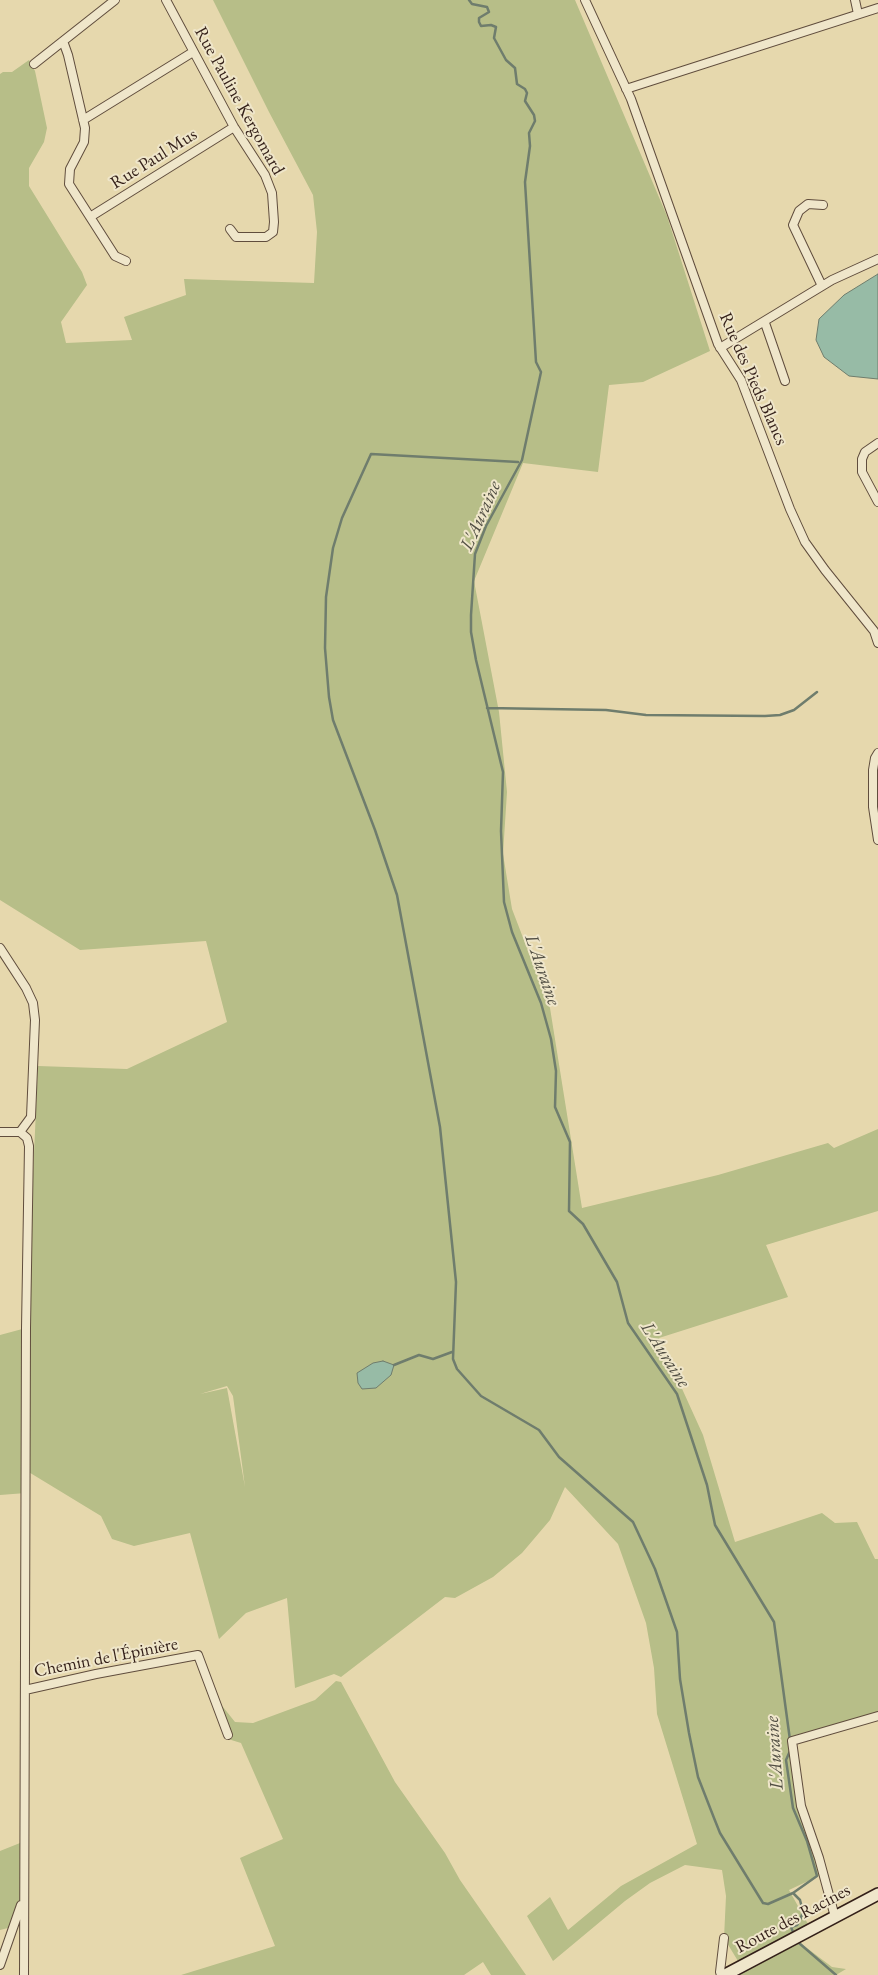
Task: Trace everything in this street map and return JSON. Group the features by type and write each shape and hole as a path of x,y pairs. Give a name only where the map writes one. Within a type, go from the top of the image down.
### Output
{"main road":[{"name":"Route des Racines","path":"723,1975 878,1894"}],"street":[{"path":"34,64 115,0"},
{"name":"Rue Pauline Kergomard","path":"166,0 234,127 265,174 272,193 273,232 266,236 236,237 230,229"},
{"name":"Rue des Pieds Blancs","path":"585,0 626,89 720,348 741,380 790,509 805,542 874,631 878,643"},
{"path":"855,0 858,14"},
{"path":"626,89 878,8"},
{"path":"63,41 83,120 84,142 70,169 69,184 115,256 126,262"},
{"path":"83,120 193,52"},
{"name":"Rue Paul Mus","path":"90,217 234,127"},
{"path":"822,205 808,204 799,211 793,225 822,286"},
{"path":"720,348 822,286 878,259"},
{"path":"765,322 785,381"},
{"path":"878,443 865,452 862,459 862,472 878,502"},
{"path":"878,753 872,770 873,807 878,840"},
{"path":"0,948 26,988 32,1003 35,1020 31,1117 20,1132"},
{"path":"0,1132 20,1132 27,1138 29,1146 26,1328 24,1975"},
{"name":"Chemin de l'Épinière","path":"25,1690 96,1674 198,1655 228,1735"},
{"path":"835,1916 830,1905 819,1858 801,1806 792,1741 878,1716"},
{"path":"0,1964 23,1901"},
{"path":"723,1975 720,1972 724,1938"}],"shaded area":[{"path":"213,0 575,0 667,216 710,351 643,382 609,385 598,472 523,463 474,581 499,712 507,792 503,854 512,909 550,1008 582,1208 718,1175 828,1143 834,1148 878,1129 878,1211 766,1245 788,1297 659,1338 703,1435 735,1542 822,1513 835,1523 857,1522 875,1559 878,1559 878,1716 793,1741 801,1806 823,1874 789,1890 808,1924 799,1942 832,1967 846,1969 836,1975 725,1975 741,1966 724,1938 726,1896 722,1870 685,1865 650,1883 625,1901 553,1961 527,1916 550,1897 568,1930 621,1886 697,1844 657,1714 654,1668 646,1623 618,1544 565,1487 550,1520 522,1553 493,1577 455,1598 445,1597 341,1677 334,1674 295,1688 287,1598 246,1613 219,1639 190,1533 134,1546 112,1539 101,1516 27,1471 26,1493 0,1495 0,1335 26,1328 38,1066 127,1069 227,1022 206,941 80,950 0,900 0,74 12,72 29,60 35,71 47,128 44,142 29,168 29,186 82,272 87,285 61,322 66,343 132,340 124,317 186,295 184,279 314,283 317,232 313,195","holes":["227,1386 233,1396 245,1487 227,1388 200,1394"]},
{"path":"878,274 878,379 849,376 824,357 816,340 819,319 844,295"},
{"path":"383,1361 394,1365 391,1375 376,1388 362,1389 358,1383 357,1373 373,1363"},
{"path":"336,1681 341,1682 395,1782 526,1975 491,1975 483,1962 464,1975 181,1975 275,1946 240,1858 283,1839 241,1743 228,1739 217,1706 223,1707 235,1722 253,1723 315,1700"},
{"path":"20,1843 22,1898 12,1927 0,1930 0,1851"}],"waterway":[{"name":"L'Auraine","path":"469,0 472,4 487,7 489,12 479,18 479,22 481,26 491,25 496,27 494,38 506,60 515,68 517,84 525,89 527,93 525,101 534,115 535,121 529,133 530,146 525,182 536,362 541,372 522,460 486,526 475,554 471,615 471,632 476,660 503,772 501,831 504,902 512,932 541,1003 551,1039 556,1071 555,1107 570,1142 569,1211 583,1224 617,1282 628,1323 677,1394 707,1485 715,1525 774,1622 790,1740"},
{"path":"518,462 371,454 342,518 333,548 326,597 325,648 333,720 375,830 397,895 440,1127 456,1282 453,1359 457,1369 481,1396 539,1430 559,1457 633,1522 655,1569 677,1632 680,1679 698,1777 720,1833 763,1903 768,1904 793,1893"},
{"path":"487,708 606,710 646,715 765,716 780,715 794,710 817,692"},
{"path":"394,1365 419,1355 433,1359 452,1352"},
{"name":"L'Auraine","path":"790,1751 786,1760 793,1808 807,1841 817,1876 793,1893 800,1900 803,1912 797,1925 791,1927 793,1932"},
{"name":"L'Auraine","path":"799,1943 836,1975"}]}
